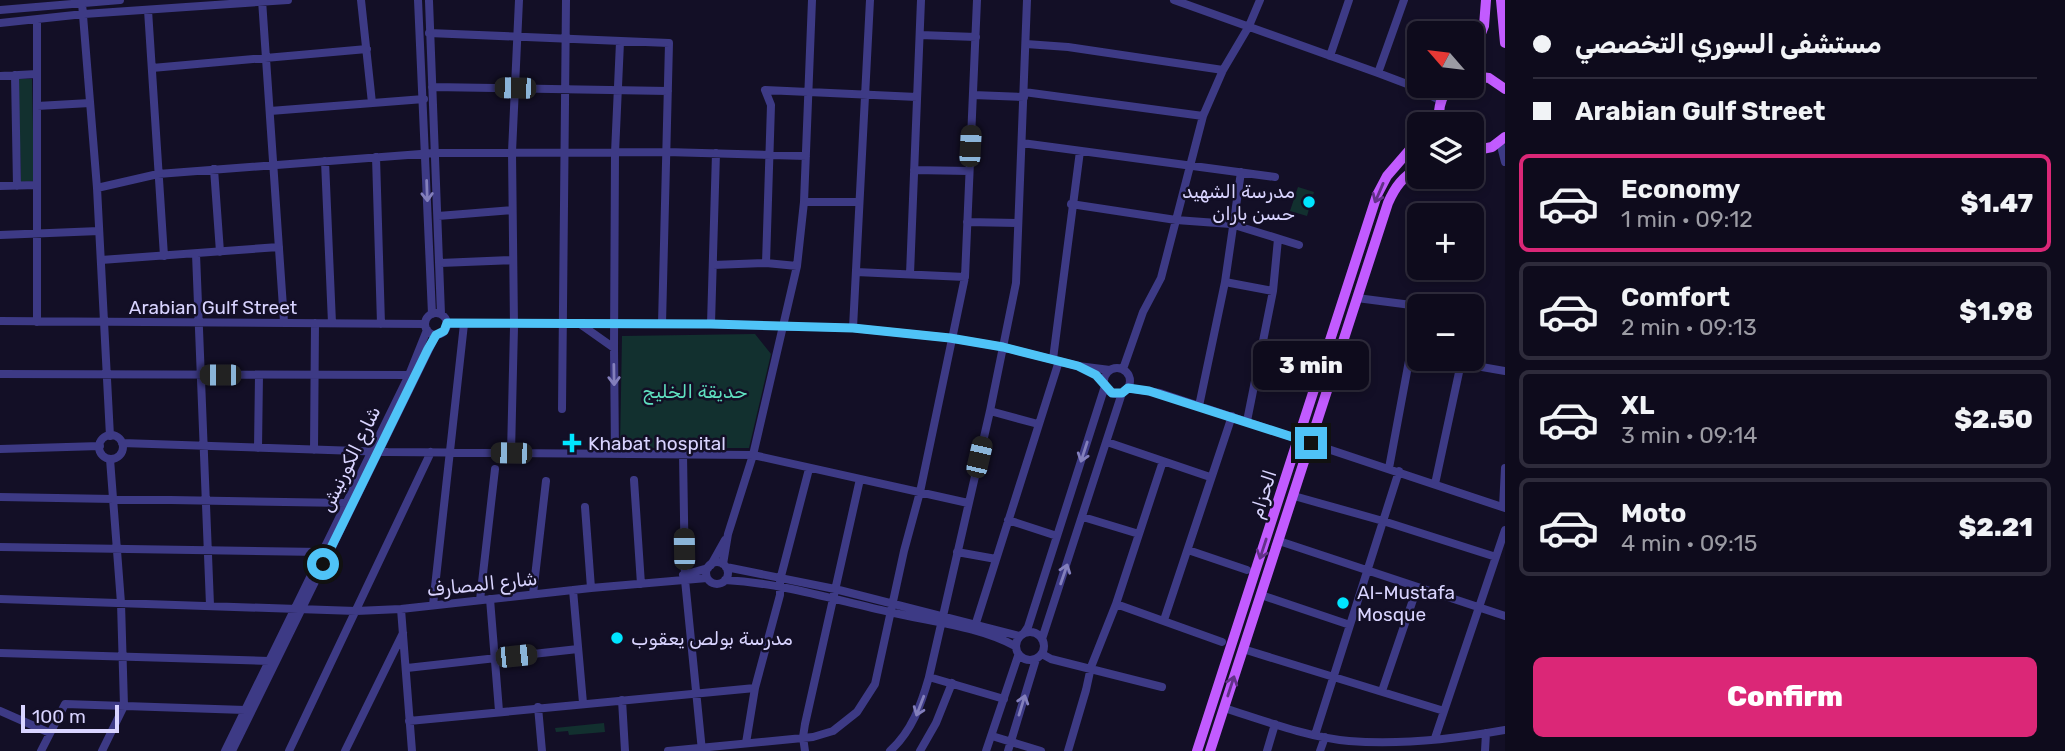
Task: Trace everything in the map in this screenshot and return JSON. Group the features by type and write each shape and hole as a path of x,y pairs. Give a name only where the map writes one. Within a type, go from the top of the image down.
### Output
{"main road":[{"path":"1484,26 1486,0"},
{"path":"1501,0 1505,43"},
{"path":"1484,77 1505,89"},
{"path":"1439,112 1443,98"},
{"path":"1484,150 1503,140"},
{"name":"الحزام","path":"1197,751 1377,195 1387,176 1407,153"},
{"path":"1210,751 1392,194 1407,175"}],"street":[{"path":"0,10 35,4 82,4 120,0"},
{"path":"0,23 148,10 168,4 288,0"},
{"path":"361,0 372,103"},
{"path":"425,0 432,87 432,314"},
{"path":"425,0 424,99 438,216 441,314 447,323"},
{"path":"511,453 514,324 512,152 519,0"},
{"path":"562,410 566,0"},
{"path":"725,580 728,574 724,566 728,534 753,455 797,266 804,202 812,0"},
{"path":"853,328 870,0"},
{"path":"910,275 921,0"},
{"path":"668,751 803,737 833,731 858,712 875,684 920,492 950,338 965,277 977,0"},
{"path":"890,751 900,742 915,718 929,677 990,411 1016,283 1027,0"},
{"path":"1174,0 1202,4 1249,26 1415,87 1441,101"},
{"path":"1042,639 1125,391 1126,372 1143,312 1161,278 1203,116 1223,70 1249,26 1260,0"},
{"path":"1330,56 1349,0"},
{"path":"1378,73 1404,0"},
{"path":"262,1 284,322"},
{"path":"82,4 97,188 110,436"},
{"path":"148,10 164,256"},
{"path":"37,20 37,322"},
{"path":"429,33 669,43 662,324"},
{"path":"920,35 976,37"},
{"path":"615,454 615,153 620,42"},
{"path":"1026,44 1068,47 1223,70"},
{"path":"152,68 367,49"},
{"path":"0,76 37,74"},
{"path":"15,75 17,186"},
{"path":"432,87 668,91"},
{"path":"766,263 771,105 765,90 917,97"},
{"path":"973,95 1024,94 1203,116"},
{"path":"270,111 424,99"},
{"path":"37,106 90,103"},
{"path":"1503,140 1505,162"},
{"path":"1022,143 1275,177"},
{"path":"975,626 1056,360 1071,204 1080,150"},
{"path":"97,188 158,174 430,153 666,152 806,156"},
{"path":"711,324 716,153"},
{"path":"376,157 381,324"},
{"path":"325,161 332,323"},
{"path":"214,169 220,252"},
{"path":"914,170 969,171"},
{"path":"1199,406 1225,282 1231,225 1241,172"},
{"path":"0,186 37,185"},
{"path":"804,202 859,202"},
{"path":"1071,204 1176,220 1231,225 1299,245"},
{"path":"438,216 512,210"},
{"path":"967,222 1017,223"},
{"path":"0,235 99,230"},
{"path":"1247,421 1273,291 1278,239"},
{"path":"101,260 279,247"},
{"path":"197,254 210,604"},
{"path":"440,264 513,260"},
{"path":"713,265 766,263 797,266"},
{"path":"856,272 965,277"},
{"path":"1225,282 1273,291"},
{"path":"1357,298 1407,305"},
{"path":"441,314 432,314 427,318 426,327 436,335 444,331 447,323"},
{"name":"Arabian Gulf Street","path":"0,321 284,322 426,327"},
{"path":"314,450 315,323"},
{"path":"447,323 711,324 853,328 950,338 1003,347 1088,370 1112,393 1160,393"},
{"path":"433,605 464,324"},
{"path":"580,324 614,348"},
{"name":"شارع الكورنيش","path":"232,751 321,552 375,451 409,375 426,327"},
{"name":"شارع الكورنيش","path":"225,751 436,335"},
{"path":"1078,366 1126,372 1160,393 1504,507 1505,468"},
{"path":"1484,367 1505,371"},
{"path":"986,751 1004,699 1021,635 1028,627 1110,370"},
{"path":"1389,468 1411,371"},
{"path":"1435,484 1459,371"},
{"path":"0,374 409,375"},
{"path":"257,448 259,375"},
{"path":"990,411 1038,424"},
{"path":"1164,620 1232,416"},
{"path":"102,751 124,706 115,500 110,459 102,453 100,446 102,440 110,436 118,437 122,443 121,454 110,459"},
{"path":"1107,442 1210,477"},
{"path":"122,443 314,450 753,455 968,503"},
{"path":"0,449 100,446"},
{"path":"289,751 431,452"},
{"path":"683,454 682,578 702,749"},
{"path":"1068,751 1091,667 1116,604 1163,461"},
{"path":"480,600 495,469"},
{"path":"746,743 755,688 809,469"},
{"path":"1315,735 1399,471"},
{"path":"805,751 803,737 860,479"},
{"path":"634,480 641,584"},
{"path":"533,594 546,481"},
{"path":"1294,496 1496,557"},
{"path":"0,497 346,503"},
{"path":"585,507 591,587"},
{"path":"1083,517 1139,534"},
{"path":"1008,520 1057,536"},
{"path":"1435,738 1505,530"},
{"path":"728,534 709,566 707,578 716,584 725,580 781,583"},
{"path":"1279,541 1505,616"},
{"path":"0,547 118,551 321,552"},
{"path":"1188,550 1247,570"},
{"path":"957,552 996,559"},
{"path":"709,566 717,563 781,583 942,620 1021,635 1036,633 1044,646 1008,751"},
{"name":"شارع المصارف","path":"682,578 709,566"},
{"name":"شارع المصارف","path":"0,599 356,611 401,609 682,578 707,578"},
{"path":"1382,691 1417,588"},
{"path":"573,590 583,703"},
{"path":"1261,595 1350,625"},
{"path":"490,599 499,711"},
{"path":"1116,604 1222,642"},
{"path":"401,609 412,751"},
{"path":"942,620 980,633 1017,651 1026,660 1039,656 1163,687"},
{"path":"345,751 403,633"},
{"path":"407,668 578,649"},
{"path":"1243,649 1444,711"},
{"path":"0,653 269,661"},
{"path":"929,677 1004,699"},
{"path":"920,751 936,723 952,683"},
{"path":"409,721 755,688"},
{"path":"622,700 625,751"},
{"path":"41,751 65,704 245,710"},
{"path":"538,707 542,751"},
{"path":"1224,708 1315,735 1370,741 1435,738 1505,730"},
{"path":"0,711 50,733"},
{"path":"1267,751 1276,724"},
{"path":"1485,751 1486,733"},
{"path":"992,736 1041,751"},
{"path":"1320,751 1325,737"},
{"path":"1367,751 1370,741"}],"green space":[{"path":"18,79 32,79 34,181 21,182"},
{"path":"1298,187 1314,192 1307,216 1290,211"},
{"name":"حديقة الخليج","path":"755,334 771,354 749,448 620,448 622,336"},
{"path":"604,723 605,732 569,735 568,731 556,732 555,728"}],"place":[{"name":"مدرسة الشهيد حسن باران","path":"1309,202"},
{"name":"Khabat hospital","path":"572,443"},
{"name":"Al-Mustafa Mosque","path":"1343,603"},
{"name":"مدرسة بولص يعقوب","path":"617,638"}],"route":[{"path":"323,564 428,349 436,335 444,331 447,323 711,324 853,328 950,338 1036,354 1078,366 1096,375 1112,393 1122,393 1128,388 1149,391 1311,443"}]}
